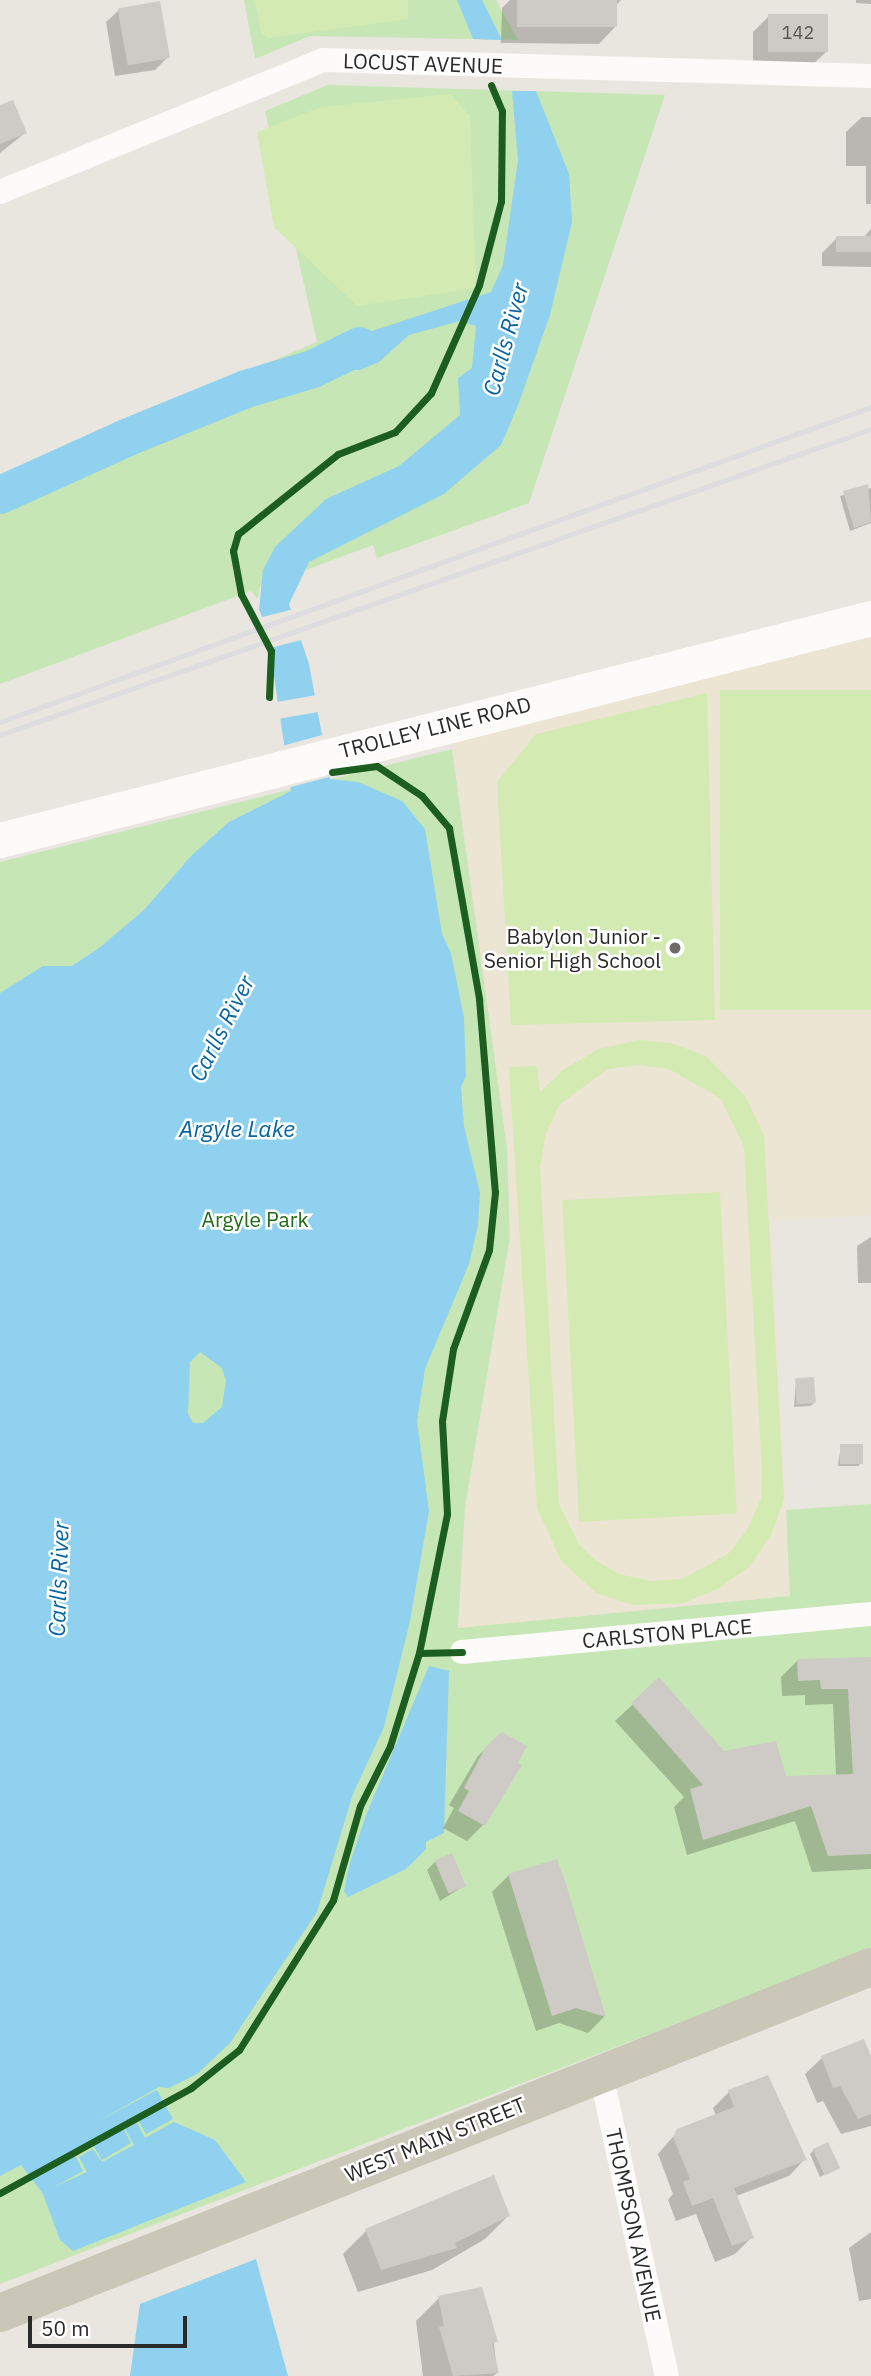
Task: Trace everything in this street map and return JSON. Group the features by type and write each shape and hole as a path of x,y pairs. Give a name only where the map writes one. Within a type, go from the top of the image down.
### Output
{"main road":[{"name":"TROLLEY LINE ROAD","path":"0,840 871,618"},
{"name":"WEST MAIN STREET","path":"0,2313 871,1966"}],"street":[{"name":"LOCUST AVENUE","path":"0,192 323,60 871,76"},
{"name":"CARLSTON PLACE","path":"462,1651 871,1614"},
{"name":"THOMPSON AVENUE","path":"601,2074 667,2376"}],"shaded area":[{"name":"Babylon Junior - Senior High School","path":"871,631 871,1215 771,1221 790,1596 458,1629 465,1508 510,1237 507,1148 452,749 454,737"}],"green space":[{"path":"244,0 496,0 518,40 310,36 255,59"},
{"path":"255,0 408,0 408,19 269,38 261,33"},
{"path":"328,85 665,95 529,503 377,558 373,545 260,587 258,599 251,591 0,684 0,476 317,342 265,111"},
{"path":"450,94 470,116 476,288 357,306 274,227 257,132 321,107"},
{"path":"720,690 871,690 871,1010 720,1010"},
{"path":"707,693 715,1020 511,1025 497,782 536,734"},
{"name":"Argyle Park","path":"452,749 507,1148 510,1237 465,1508 458,1628 790,1596 786,1510 871,1504 871,1949 0,2284 0,862"},
{"path":"639,1040 671,1043 706,1056 746,1097 764,1136 784,1499 771,1535 749,1567 719,1588 684,1603 632,1605 596,1593 562,1562 537,1509 509,1067 537,1066 540,1092 564,1069 599,1049","holes":["638,1065 669,1069 721,1099 744,1147 762,1473 761,1498 747,1530 729,1553 682,1579 650,1581 619,1574 595,1560 579,1544 559,1504 540,1167 546,1133 560,1104 608,1069"]},
{"path":"720,1192 737,1514 579,1522 562,1200"}],"water":[{"path":"457,0 482,0 502,40 473,39"},
{"name":"Argyle Lake","path":"512,91 536,91 569,174 572,222 550,315 501,445 444,494 309,562 289,604 309,664 330,779 358,782 402,801 425,829 442,934 451,953 464,1018 466,1076 461,1087 464,1126 480,1193 478,1225 469,1264 425,1369 417,1421 429,1511 410,1621 384,1727 353,1794 317,1912 230,2043 197,2074 169,2088 159,2087 96,2122 157,2090 173,2119 146,2134 138,2120 123,2128 131,2143 102,2160 93,2145 75,2155 83,2171 54,2187 87,2172 79,2157 93,2149 102,2162 134,2145 125,2129 137,2123 145,2138 174,2122 215,2140 246,2182 73,2251 60,2240 43,2194 21,2165 0,2176 0,993 43,966 72,966 99,948 144,910 192,855 229,822 291,791 273,669 275,652 259,609 263,570 275,547 326,499 399,466 460,415 458,378 472,368 476,326 460,321 409,335 379,362 360,370 313,369 366,333 491,292 503,265 518,160","holes":["200,1352 222,1368 226,1381 222,1407 203,1423 193,1423 188,1414 190,1362"]},
{"path":"429,1666 449,1671 444,1833 426,1842 426,1849 406,1869 348,1897 344,1891 349,1866 366,1815"},
{"path":"256,2259 288,2376 130,2376 140,2304"}],"pier":[{"path":"294,609 302,640 266,649 258,618"},
{"path":"317,695 320,712 280,719 277,702"},
{"path":"322,735 333,776 287,788 282,746"}],"building":[{"path":"517,0 617,0 617,27 517,27"},
{"path":"160,1 170,58 128,66 118,8"},
{"path":"768,14 828,14 828,52 768,52"},
{"path":"13,100 27,133 0,144 0,105"},
{"path":"836,236 871,236 871,252 836,252"},
{"path":"868,484 871,522 854,528 843,491"},
{"path":"814,1377 816,1403 797,1404 795,1378"},
{"path":"840,1444 863,1444 863,1464 840,1464"},
{"path":"871,1657 871,1854 828,1856 811,1806 703,1840 690,1789 703,1785 631,1703 659,1677 724,1751 776,1741 786,1776 853,1774 848,1689 821,1689 820,1680 798,1681 797,1659"},
{"path":"502,1732 527,1746 518,1763 522,1765 485,1826 458,1811 469,1791 464,1788 486,1746"},
{"path":"452,1853 466,1886 449,1894 435,1860"},
{"path":"557,1859 606,2017 576,2008 552,2016 508,1874"},
{"path":"864,2039 871,2056 871,2114 858,2119 840,2086 833,2088 821,2056"},
{"path":"768,2075 807,2160 734,2188 754,2238 732,2246 713,2198 692,2206 683,2182 690,2179 673,2137 677,2129 734,2107 728,2090"},
{"path":"828,2142 840,2168 825,2175 813,2149"},
{"path":"494,2175 510,2216 455,2243 457,2248 381,2270 365,2229"},
{"path":"482,2287 498,2342 492,2343 499,2373 453,2376 439,2327 444,2326 438,2296"}],"waterway":[{"path":"0,495 126,438 246,389 313,369 360,346"}],"railway":[{"path":"0,722 871,407"},
{"path":"0,735 871,429"}],"cycle path":[{"path":"269,697 271,651 241,594 233,551 238,534 338,454 395,432 431,393 479,285 501,201 502,111 491,85"},
{"path":"332,772 377,766 422,796 449,828 479,999 495,1192 489,1250 453,1349 442,1421 447,1514 419,1653"},
{"path":"0,2193 191,2088 239,2050 333,1900 360,1806 390,1746 419,1653 462,1652"}],"place":[{"name":"Babylon Junior - Senior High School","path":"675,948"}],"water label":[{"name":"Carlls River","path":"505,339"},
{"name":"Carlls River","path":"221,1028"},
{"name":"Carlls River","path":"58,1579"}]}
